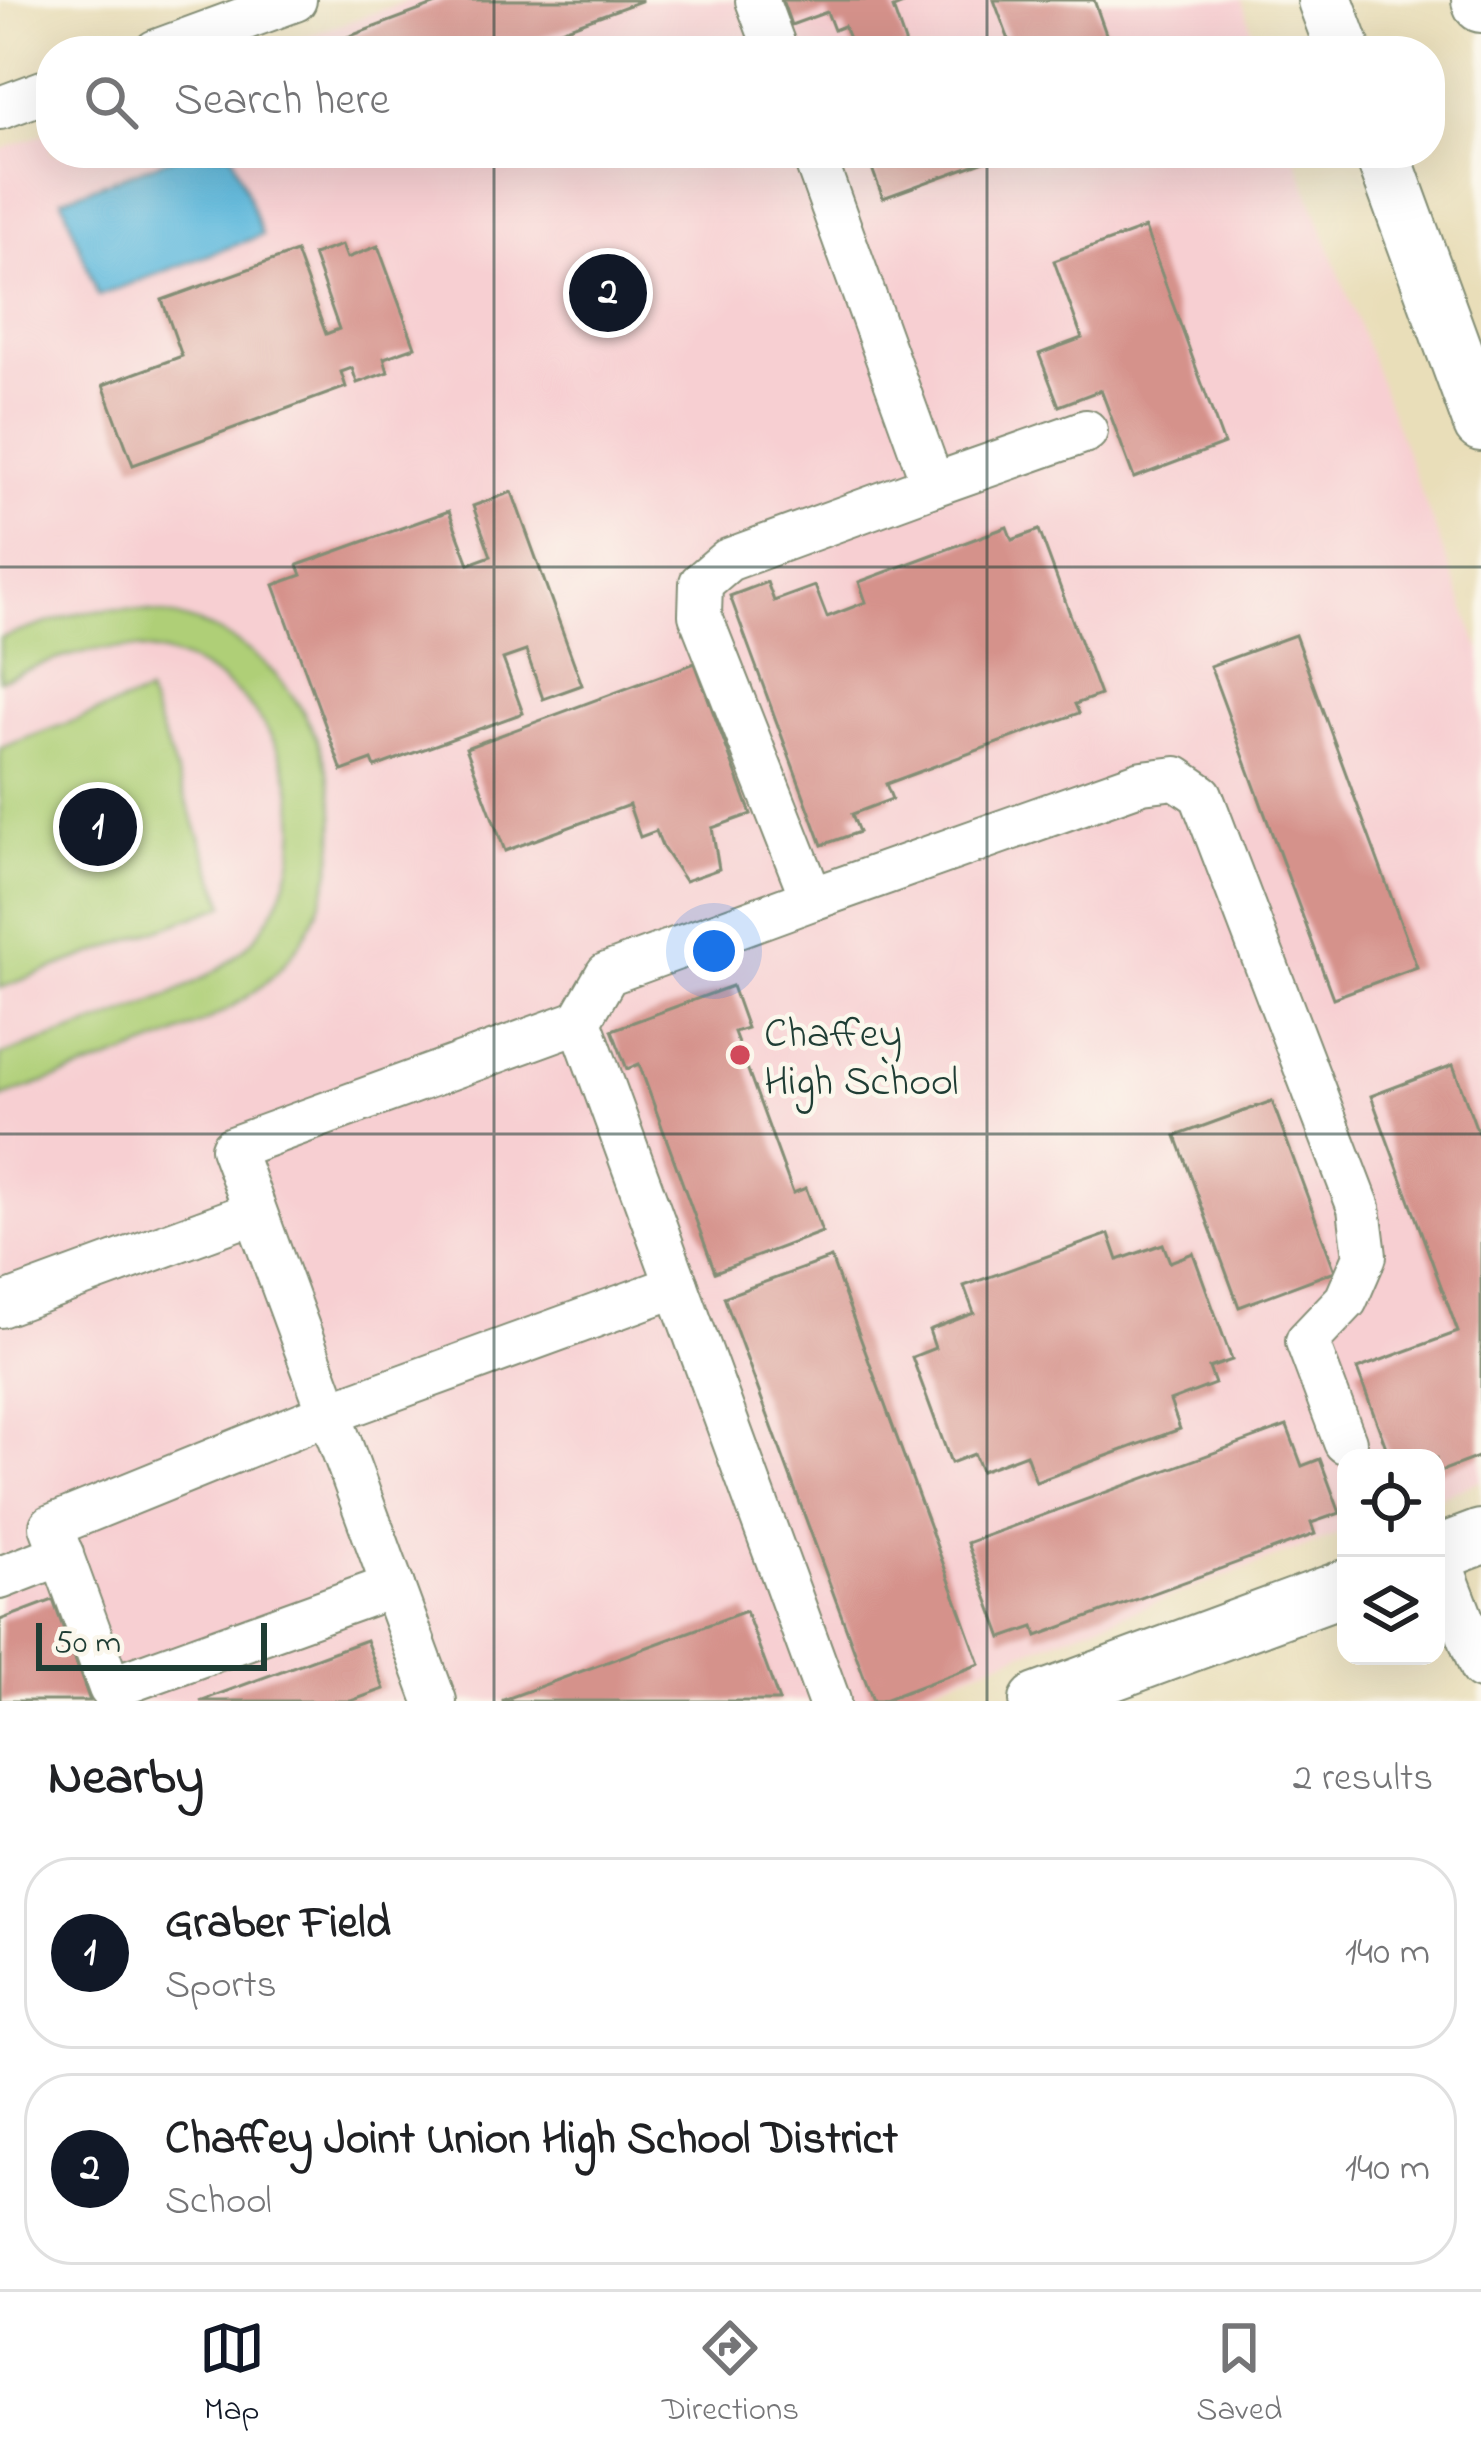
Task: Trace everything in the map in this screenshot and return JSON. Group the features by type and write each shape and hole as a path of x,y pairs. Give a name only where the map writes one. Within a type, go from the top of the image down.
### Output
{"main road":[{"path":"1325,0 1338,36"},
{"path":"1387,168 1481,424"},
{"path":"1445,1551 1481,1537"},
{"path":"1037,1701 1099,1690 1337,1591"}],"street":[{"path":"758,0 771,36"},
{"path":"184,36 230,11 291,1"},
{"path":"0,108 36,95"},
{"path":"818,168 933,485"},
{"path":"812,899 700,615 701,583 728,560 1086,431"},
{"path":"435,1701 232,1148 580,1021 607,974 1142,782 1176,778 1201,795 1359,1208 1365,1256 1346,1300 1307,1341 1345,1442"},
{"path":"580,1021 829,1701"},
{"path":"0,1306 255,1212"},
{"path":"393,1586 110,1688 51,1526 329,1413 677,1286"},
{"path":"0,1578 62,1554"},
{"path":"1437,1557 1481,1668"}],"shaded area":[{"path":"410,0 1242,0 1254,36 308,36"},
{"name":"Chaffey High School","path":"36,137 36,168 1300,168 1481,652 1481,1481 1445,1495 1445,1449 1337,1449 1337,1534 893,1701 0,1701 0,150"}],"green space":[{"path":"112,609 162,614 210,628 255,656 291,693 316,737 330,785 334,836 326,886 306,933 274,975 248,996 182,1032 0,1098 0,1056 168,996 228,963 249,944 277,902 292,856 294,809 284,764 262,722 231,688 191,662 142,649 105,649 0,680 0,638 79,613"},
{"path":"147,694 225,905 0,988 0,748"}],"water":[{"path":"146,168 237,168 262,235 98,296 62,199"}],"building":[{"path":"447,0 641,0 544,36 350,36"},
{"path":"782,0 913,0 893,8 903,36 848,36 844,26 834,30 827,12 791,25"},
{"path":"994,0 1094,0 1107,36 1007,36"},
{"path":"872,168 966,168 883,198"},
{"path":"1145,228 1224,444 1134,478 1101,390 1059,406 1039,354 1082,338 1054,261"},
{"path":"342,245 347,258 378,246 415,347 384,358 388,372 357,383 352,368 341,372 346,387 133,465 103,385 182,356 162,300 296,252 326,334 339,329 313,255"},
{"path":"512,492 582,685 543,699 526,651 503,659 523,713 375,767 372,760 342,771 274,585 302,575 298,565 449,511 469,564 491,556 473,506"},
{"path":"1007,527 1012,540 1039,530 1100,695 1075,704 1079,713 886,784 892,799 852,814 859,832 822,845 730,596 767,582 774,601 815,586 827,617 866,602 859,582"},
{"path":"1295,635 1417,967 1333,998 1210,666"},
{"path":"695,663 751,814 712,828 719,869 685,881 656,831 640,837 629,805 505,851 466,748"},
{"path":"732,986 747,1028 734,1032 793,1193 806,1188 822,1232 715,1272 639,1064 627,1069 612,1030"},
{"path":"1453,1065 1481,1141 1481,1456 1445,1470 1445,1449 1387,1449 1357,1369 1458,1332 1371,1096"},
{"path":"1272,1101 1335,1271 1239,1307 1176,1136"},
{"path":"1109,1234 1118,1260 1163,1244 1170,1262 1193,1253 1232,1360 1209,1368 1215,1384 1170,1401 1180,1429 1036,1482 1026,1454 981,1471 974,1454 951,1463 912,1357 935,1348 929,1330 974,1313 964,1286"},
{"path":"831,1258 980,1664 881,1701 873,1701 724,1297"},
{"path":"1287,1426 1302,1466 1320,1459 1337,1505 1337,1514 1311,1523 1315,1534 1037,1636 1034,1627 1002,1638 967,1543"},
{"path":"53,1600 90,1701 0,1701 0,1620"},
{"path":"746,1611 779,1701 503,1701 503,1700"},
{"path":"366,1640 384,1689 351,1701 200,1701"}],"place":[{"name":"Chaffey Joint Union High School District","path":"608,293"},
{"name":"Graber Field","path":"98,827"},
{"name":"Chaffey High School","path":"740,1055"}]}
